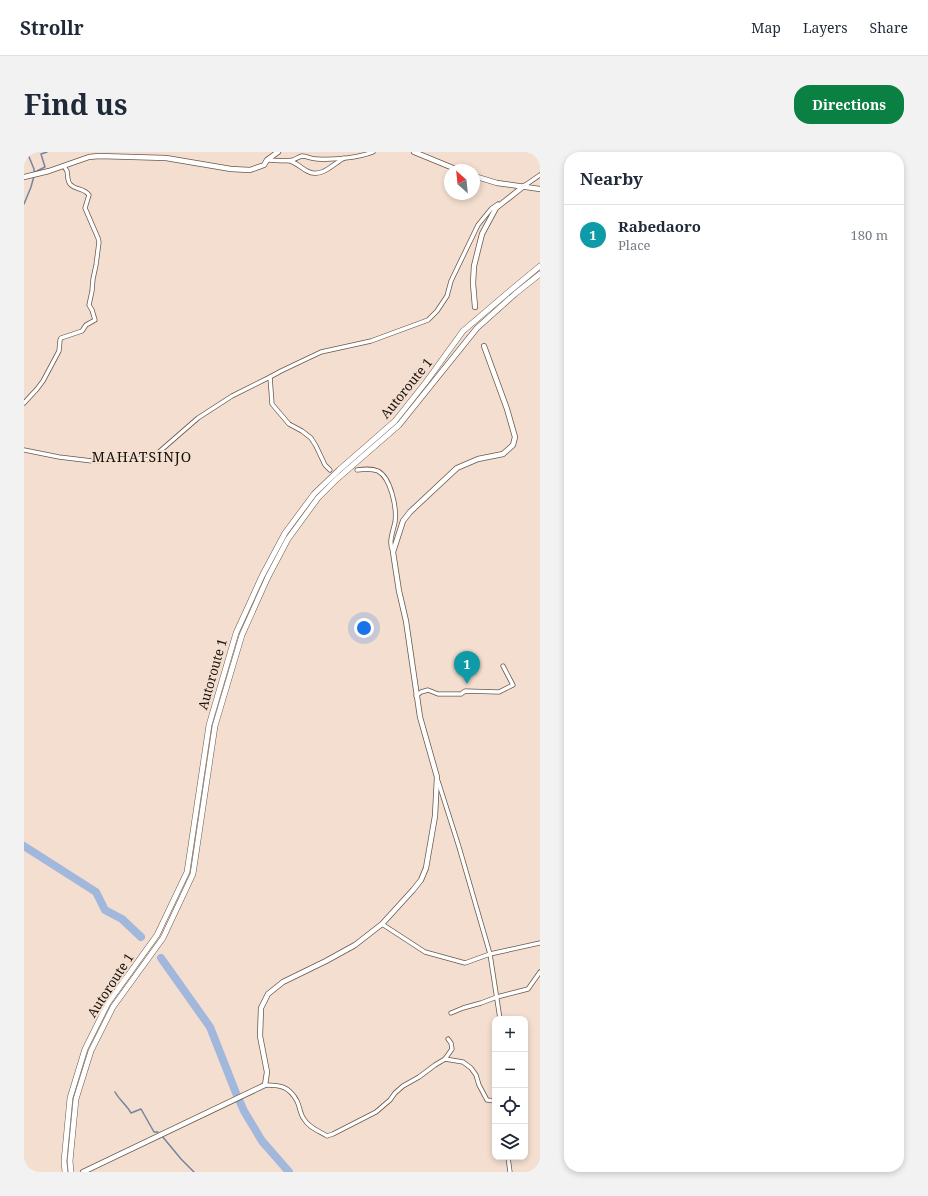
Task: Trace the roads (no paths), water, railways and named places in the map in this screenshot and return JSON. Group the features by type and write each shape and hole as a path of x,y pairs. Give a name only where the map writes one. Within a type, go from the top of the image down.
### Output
{"main road":[{"name":"Autoroute 1","path":"64,1172 70,1098 85,1049 108,1003 158,935 187,872 209,725 236,633 262,576 285,533 314,494 394,421 426,382 463,331 540,266"},
{"name":"Autoroute 1","path":"71,1172 70,1161 76,1099 91,1051 113,1006 163,938 193,874 215,726 242,635 268,577 288,539 318,498 337,479 399,425 477,328 540,274"}],"street":[{"path":"24,176 63,166 89,157 99,156 152,157 194,162 230,169 250,170 264,165 267,160 278,152"},
{"path":"289,161 303,156 316,160 359,157 373,152"},
{"path":"414,152 444,164"},
{"path":"267,160 297,163 308,172 317,173 322,172 345,158"},
{"path":"24,403 43,381 59,351 61,338 82,331 86,325 95,320 89,305 96,265 98,238 85,208 89,195 79,188 75,188 70,183 66,174 67,171 63,166"},
{"path":"24,450 59,457 92,461 110,461 135,458 147,460 160,452 198,418 232,396 282,370 321,352 371,341 428,320 437,311 447,296 451,281 478,225 491,209 540,175"},
{"path":"480,178 497,183 540,189"},
{"path":"475,307 473,283 474,266 482,234 496,208 506,199"},
{"path":"393,552 402,521 457,468 478,459 503,454 513,445 515,437 507,409 484,346"},
{"path":"270,377 272,404 289,424 311,438 325,466 330,470"},
{"path":"357,470 368,468 379,472 387,480 395,505 395,520 390,544 393,552 399,591 406,621 420,717 436,777 459,847 490,954 500,1016"},
{"path":"416,696 421,692 428,690 438,694 461,694 465,691 499,692 513,685 503,666"},
{"path":"265,1085 267,1072 260,1036 261,1008 268,994 283,982 326,961 355,944 382,924 421,880 426,868 435,816 436,777"},
{"path":"382,924 425,952 464,963 490,954 540,943"},
{"path":"451,1013 497,997 528,989 540,972"},
{"path":"83,1172 265,1085 277,1085 287,1088 297,1101 304,1120 327,1136 333,1134 376,1112 404,1086 419,1077 435,1064 445,1059 452,1049 451,1043 448,1039"},
{"path":"445,1059 463,1062 471,1068 476,1075 479,1085 487,1100 492,1101"},
{"path":"508,1160 510,1172"}],"waterway":[{"path":"27,152 34,172"},
{"path":"35,172 45,167 41,154 47,152"},
{"path":"24,204 34,176"},
{"path":"24,846 96,892 105,910 122,919 141,937"},
{"path":"161,958 210,1027 244,1111 262,1141 289,1172"},
{"path":"115,1092 131,1113 141,1109 154,1132 158,1132"},
{"path":"162,1136 194,1172"}],"place":[{"name":"Rabedaoro","path":"467,684"}],"district":[{"name":"MAHATSINJO","path":"142,456"}]}
